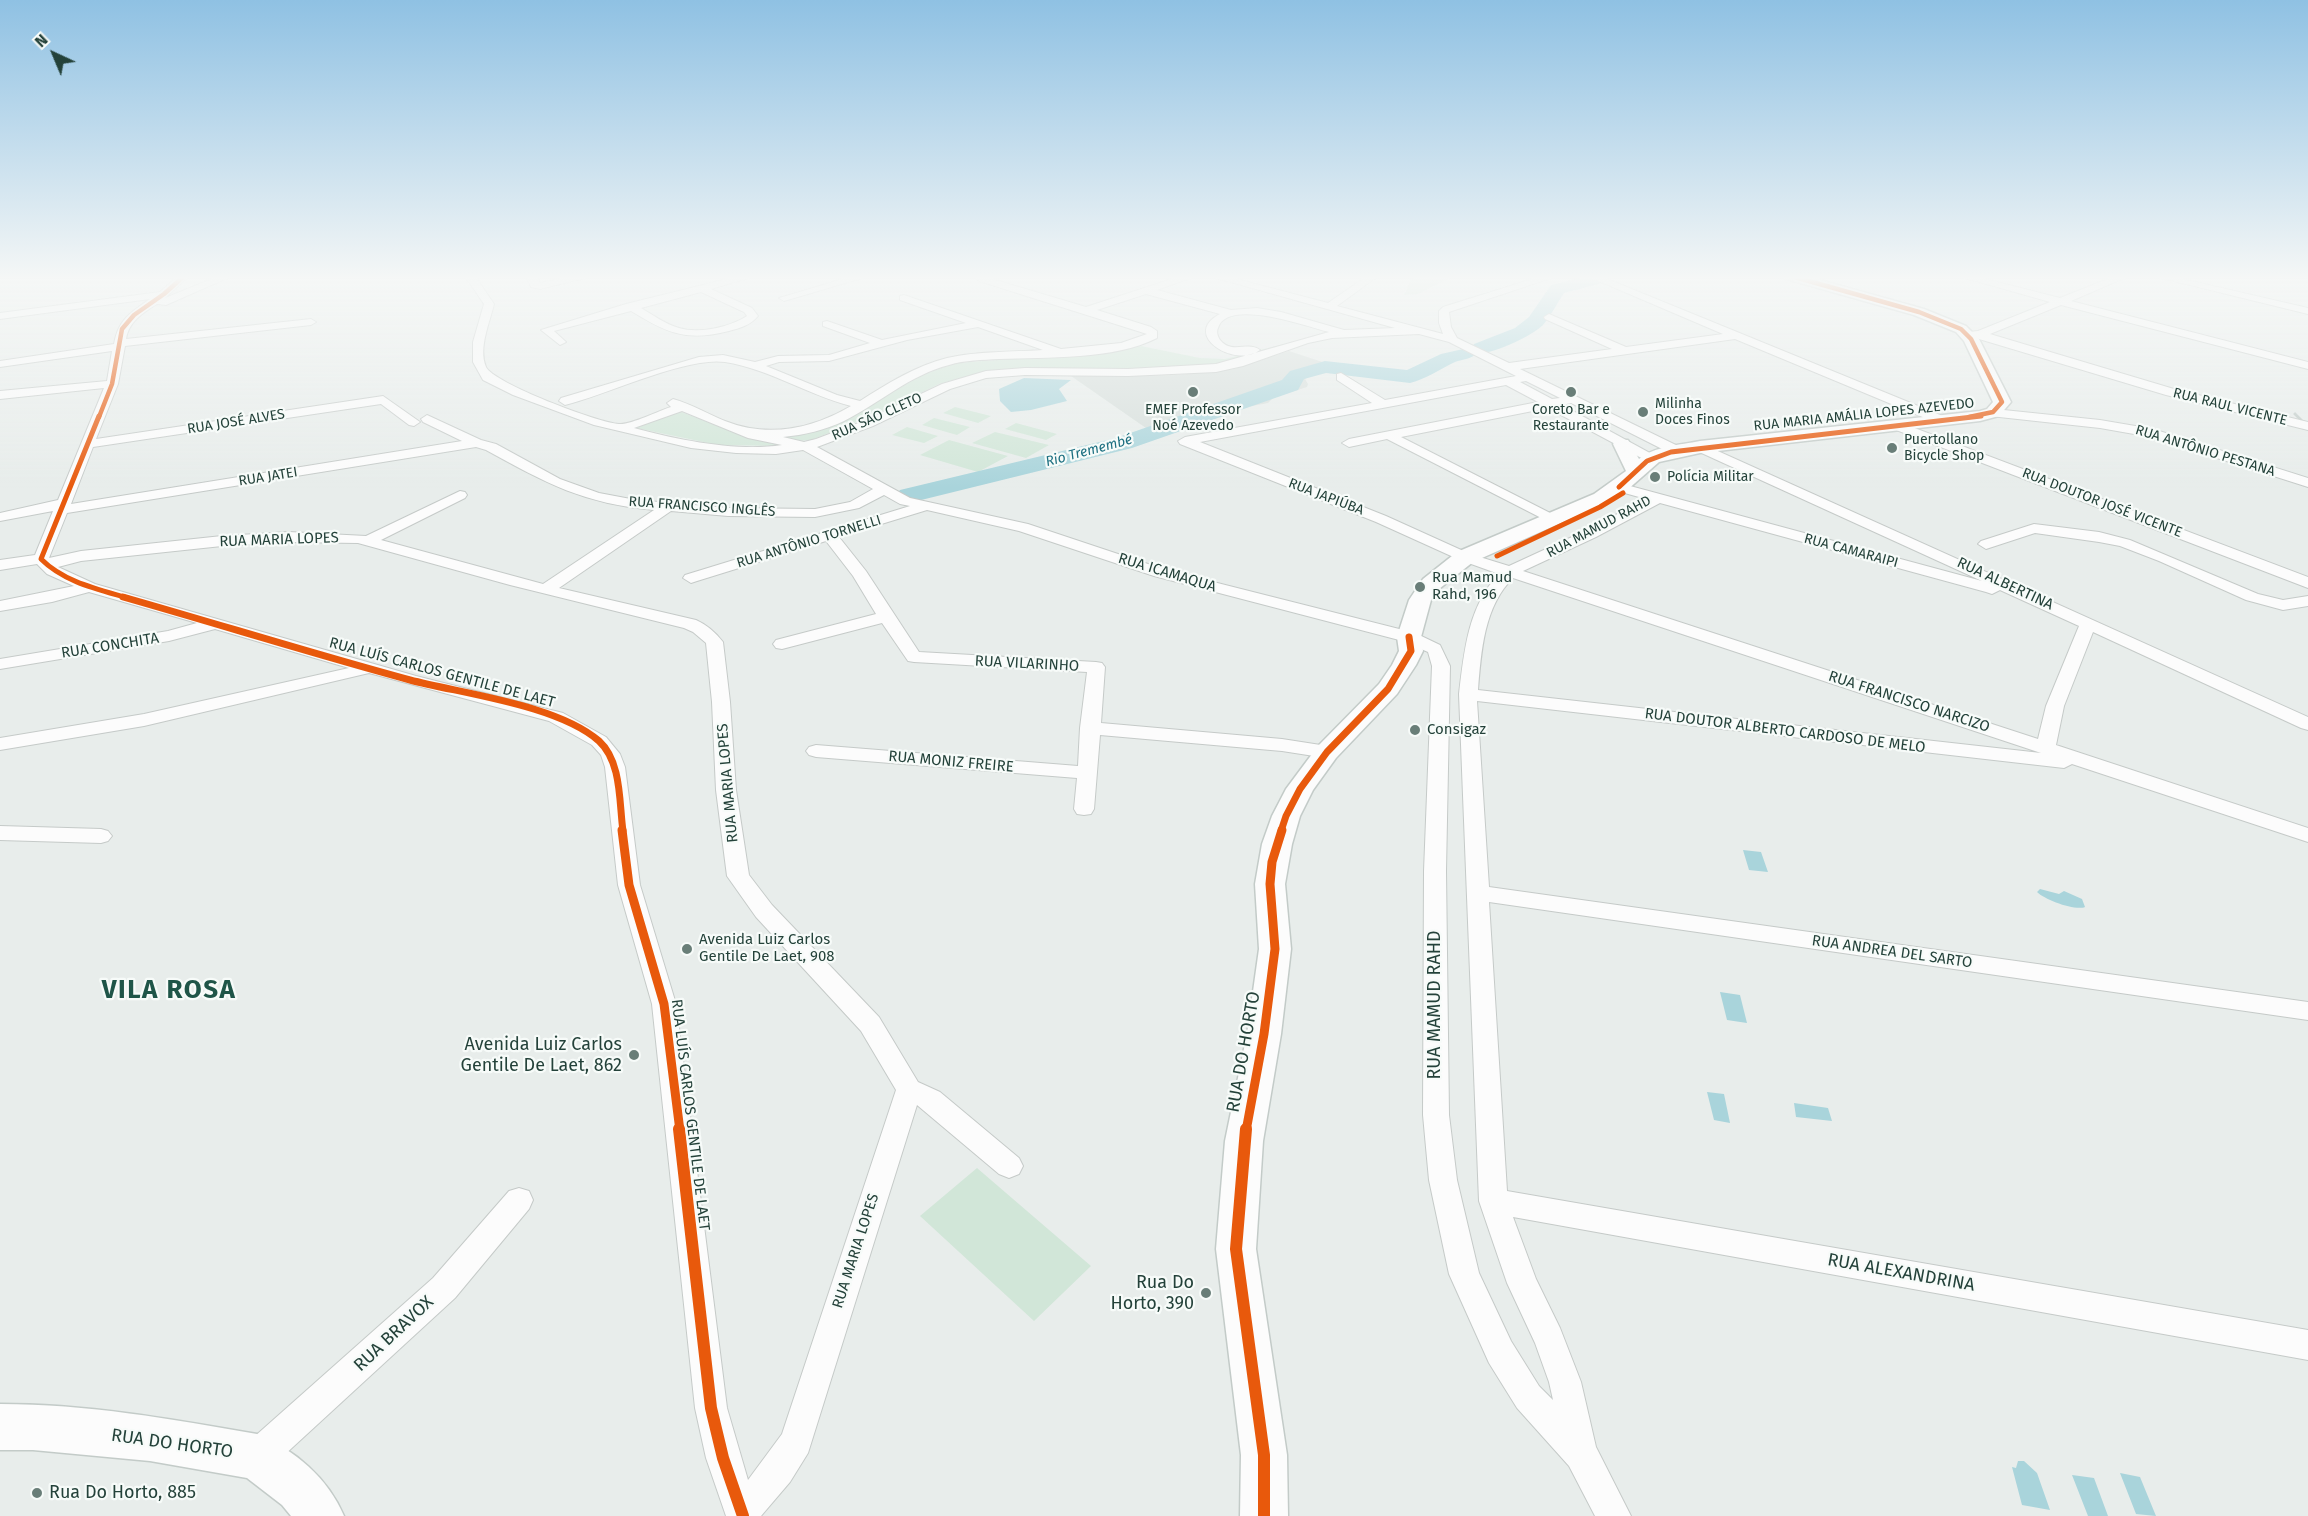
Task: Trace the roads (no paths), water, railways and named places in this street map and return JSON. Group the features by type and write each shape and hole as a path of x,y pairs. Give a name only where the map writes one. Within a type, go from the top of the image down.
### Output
{"main road":[{"name":"RUA MARIA AMÁLIA LOPES AZEVEDO","path":"1677,451 1994,413 2002,402 1979,347"},
{"path":"1622,444 1636,472"},
{"name":"RUA MAMUD RAHD","path":"1408,637 1420,600 1427,588 1465,557 1601,498 1619,487 1652,459 1677,451"},
{"name":"RUA DO HORTO","path":"1264,1516 1264,1455 1236,1249 1238,1197 1244,1141 1264,1034 1275,949 1270,884 1272,862 1286,816 1300,789 1327,752 1388,688 1411,651 1408,637"},
{"name":"RUA DO HORTO","path":"0,1427 33,1427 150,1438 257,1457 299,1488 320,1516"}],"street":[{"path":"0,364 104,347"},
{"path":"43,562 61,507 112,384 119,347"},
{"name":"RUA SÃO CLETO","path":"479,347 477,364 481,372 495,382 537,401 683,443 723,449 760,450 806,446 891,413 944,386 973,377 1002,372 1117,373 1217,368 1260,358 1289,347"},
{"path":"755,366 778,359 829,358 872,347"},
{"path":"1043,347 1061,353"},
{"path":"753,435 777,434 817,426 843,416 920,371 947,362 979,357 1061,353 1110,347"},
{"path":"1221,347 1226,351 1241,353 1267,347"},
{"path":"1467,347 1677,451"},
{"path":"1615,347 1625,351"},
{"path":"1508,367 1654,347"},
{"path":"1763,347 1941,420"},
{"name":"RUA RAUL VICENTE","path":"2016,347 2170,392 2301,420"},
{"path":"2235,347 2308,366"},
{"name":"RUA SÃO CLETO","path":"626,426 561,399 699,360 723,358 755,366"},
{"path":"755,366 833,398 860,405"},
{"path":"1341,377 1382,404 1529,377"},
{"path":"1504,382 1652,459"},
{"path":"1504,382 1531,406"},
{"path":"0,395 112,384"},
{"path":"1349,443 1573,399"},
{"name":"RUA JOSÉ ALVES","path":"88,444 383,400"},
{"name":"RUA FRANCISCO INGLÊS","path":"383,400 421,421 491,447 528,469 575,490 607,499 666,508 815,513 854,505 882,490"},
{"name":"RUA JAPIÚBA","path":"1382,404 1185,441 1382,519 1465,557"},
{"path":"626,426 678,405 753,435 806,446"},
{"name":"RUA ANTÔNIO PESTANA","path":"1994,413 2153,433 2308,483"},
{"name":"RUA DOUTOR JOSÉ VICENTE","path":"1896,425 2308,583"},
{"path":"1390,436 1553,520"},
{"name":"RUA JATEI","path":"0,517 476,443"},
{"name":"RUA ICAMAQUA","path":"806,446 905,501 1023,527 1160,573 1408,637"},
{"name":"RUA ALBERTINA","path":"1700,447 2308,724"},
{"name":"RUA MAMUD RAHD","path":"1619,487 1657,498"},
{"path":"368,542 460,495"},
{"name":"RUA CAMARAIPI","path":"1657,498 2046,603"},
{"name":"RUA MAMUD RAHD","path":"1581,1454 1565,1382 1549,1339 1518,1273 1493,1201 1468,694 1473,652 1482,615 1494,590 1510,572 1569,545 1657,498"},
{"name":"RUA ANTÔNIO TORNELLI","path":"691,578 926,506"},
{"path":"546,590 666,508"},
{"path":"1986,544 2034,528 2099,537 2164,558 2267,602 2283,605 2308,601"},
{"name":"RUA VILARINHO","path":"830,536 860,574 911,655 918,658 1096,667 1089,728"},
{"name":"RUA MARIA LOPES","path":"0,565 250,539 332,537 368,542 546,590 690,624 699,628 714,642 726,790 738,876 764,911 870,1024 909,1089 796,1441 770,1484 742,1514"},
{"path":"1465,557 1510,572"},
{"name":"RUA LUÍS CARLOS GENTILE DE LAET","path":"43,562 53,571 89,587 372,668 556,717 591,735 610,754 615,767 629,885 664,1004 711,1407 723,1458 742,1514"},
{"name":"RUA FRANCISCO NARCIZO","path":"1510,572 2308,835"},
{"path":"0,606 52,597 89,587"},
{"path":"782,644 886,617"},
{"name":"RUA CONCHITA","path":"0,663 169,636 218,623"},
{"path":"2046,747 2055,706 2088,623"},
{"name":"RUA MAMUD RAHD","path":"1408,637 1431,645 1438,651 1441,666 1435,871 1436,1115 1443,1180 1464,1274 1500,1352 1528,1397 1581,1454 1614,1516"},
{"path":"0,744 144,720 372,668"},
{"name":"RUA DOUTOR ALBERTO CARDOSO DE MELO","path":"1468,694 2102,766"},
{"path":"1084,809 1089,728 1282,745 1327,752"},
{"name":"RUA MONIZ FREIRE","path":"816,751 1086,773"},
{"path":"0,834 101,836"},
{"name":"RUA ANDREA DEL SARTO","path":"1477,893 2308,1011"},
{"path":"909,1089 931,1101 1009,1166"},
{"name":"RUA BRAVOX","path":"257,1457 444,1288 519,1200"},
{"name":"RUA ALEXANDRINA","path":"1493,1201 2308,1345"}],"water":[{"path":"1024,378 1071,380 1059,389 1067,401 1031,410 1011,412 1000,401 999,389"},
{"path":"1743,850 1761,852 1768,872 1749,870"},
{"path":"2040,889 2059,894 2064,891 2082,899 2085,907 2068,906 2053,901 2037,892"},
{"path":"1720,992 1740,995 1747,1023 1727,1020"},
{"path":"1707,1092 1724,1094 1730,1123 1714,1120"},
{"path":"1794,1103 1828,1108 1832,1121 1796,1117"},
{"path":"2018,1461 2024,1461 2037,1473 2050,1510 2022,1505 2012,1467 2016,1468"},
{"path":"2120,1473 2140,1477 2156,1516 2136,1514"},
{"path":"2072,1475 2094,1478 2108,1516 2088,1516"}],"waterway":[{"name":"Rio Tremembé","path":"909,495 1124,443 1290,385 1297,375 1325,367 1410,377 1448,358 1468,352"}],"place":[{"name":"EMEF Professor Noé Azevedo","path":"1193,392"},
{"name":"Coreto Bar e Restaurante","path":"1571,392"},
{"name":"Milinha Doces Finos","path":"1643,412"},
{"name":"Puertollano Bicycle Shop","path":"1892,448"},
{"name":"Polícia Militar","path":"1655,477"},
{"name":"Rua Mamud Rahd, 196","path":"1420,587"},
{"name":"Consigaz","path":"1415,730"},
{"name":"Avenida Luiz Carlos Gentile De Laet, 908","path":"687,949"},
{"name":"Avenida Luiz Carlos Gentile De Laet, 862","path":"634,1055"},
{"name":"Rua Do Horto, 390","path":"1206,1293"},
{"name":"Rua Do Horto, 885","path":"37,1493"}],"district":[{"name":"VILA ROSA","path":"169,991"}]}
